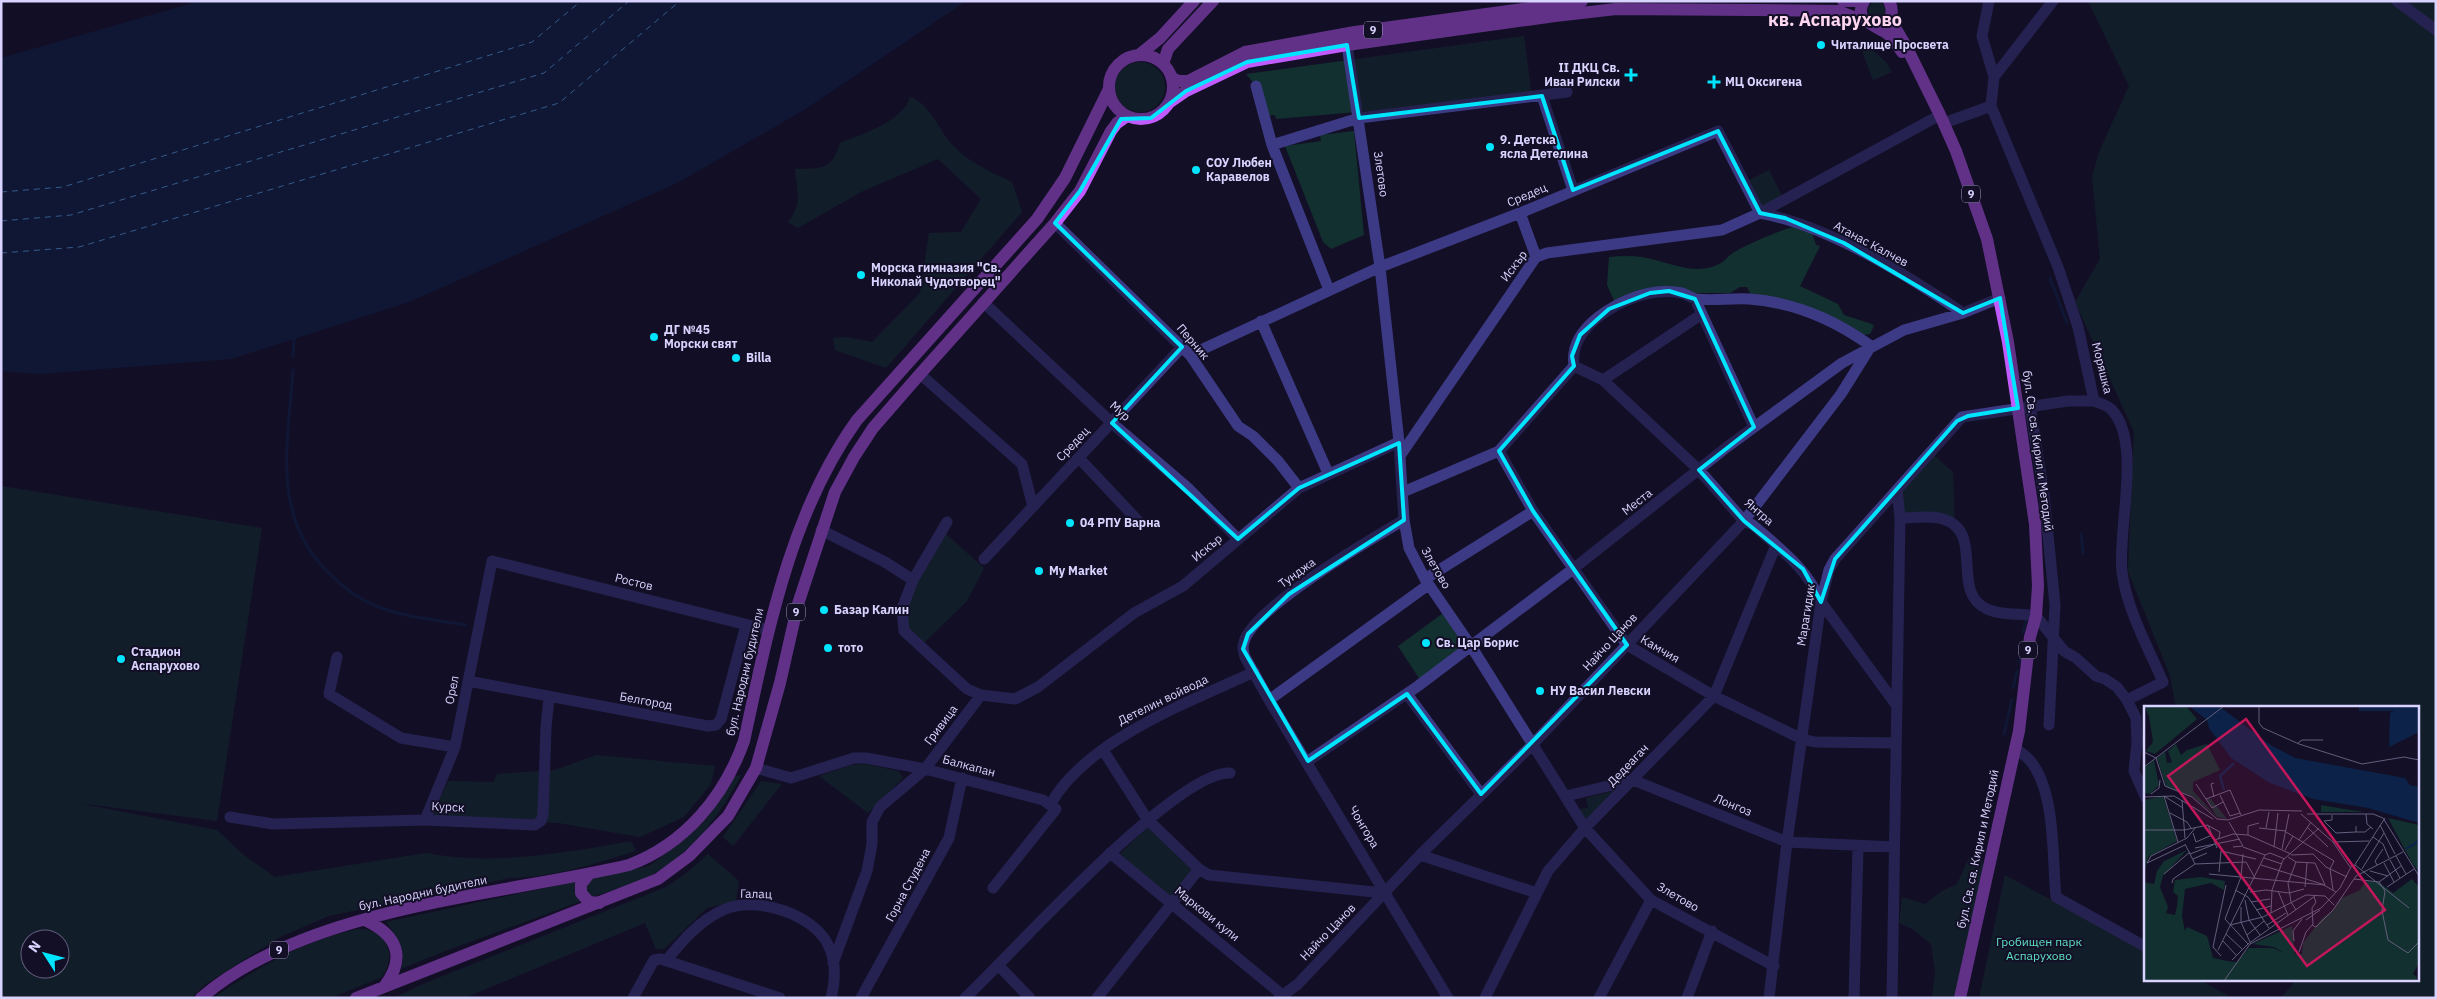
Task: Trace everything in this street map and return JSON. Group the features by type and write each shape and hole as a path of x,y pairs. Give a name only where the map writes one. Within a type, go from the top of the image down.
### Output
{"main road":[{"path":"1139,55 1160,38 1194,1"},
{"path":"1163,64 1168,49 1213,1"},
{"name":"9","path":"356,998 381,992 658,879 689,856 728,816 756,768 780,683 798,604 821,530 835,492 854,456 874,428 920,374 1055,223 1080,191 1118,123 1127,116 1139,119 1151,118 1186,91 1247,62 1582,1"},
{"path":"1842,1 1864,1 1861,13 1870,24 1884,25 1890,19"},
{"name":"9","path":"1889,1 1892,9 1890,19 1930,93"},
{"name":"9","path":"1172,78 1179,81 1188,81 1245,52 1355,32 1556,7 1838,11 1870,24 1888,35 1901,50 1930,93"},
{"path":"1139,55 1149,56 1163,64 1172,78 1173,90 1170,102"},
{"name":"9","path":"1109,89 1111,76 1118,65 1129,58 1139,55"},
{"path":"1109,89 1114,105 1127,116"},
{"name":"бул. Народни будители","path":"201,998 250,964 323,932 365,920 488,893 629,865 661,851 690,828 719,792 736,764 744,741 768,630 808,510 836,449 883,391 1037,219 1065,178 1109,89"},
{"name":"бул. Св. св. Кирил и Методий","path":"1930,93 1942,119 1987,239 2024,407 2035,524 2038,586 2036,616 2030,637 2015,748 1960,998"},
{"path":"589,874 581,884 581,894 589,902 599,903"},
{"path":"365,920 386,932 395,947 397,965 393,976 381,992"}],"street":[{"path":"1989,1 1982,36 1994,77 1991,106"},
{"path":"1994,77 2053,1"},
{"path":"2397,1 2436,30"},
{"name":"Злетово","path":"1347,45 1380,267 1399,442 1404,520 1408,548 1427,582 1471,646 1585,828 1651,900 1712,931 1774,966"},
{"path":"1256,86 1272,145 1329,290"},
{"path":"1272,145 1359,118 1568,92"},
{"path":"1542,96 1573,190"},
{"name":"Искър","path":"1400,456 1536,257 1547,252 1722,230 1760,213 1942,119 1991,106"},
{"name":"Моряшка","path":"1991,106 2058,267 2078,327 2094,401 2110,408 2121,423 2125,438 2126,485 2122,572 2135,618 2163,682 2127,700"},
{"name":"Средец","path":"984,559 1112,423 1186,351 1261,321 1380,267 1520,213 1718,131 1760,213"},
{"path":"1520,213 1536,257"},
{"name":"Атанас Калчев","path":"1760,213 1785,218 1837,240 1872,258 1963,313"},
{"name":"Перник","path":"1055,223 1186,351 1238,426 1253,436 1278,461 1300,488"},
{"path":"1403,492 1499,451 1574,366 1572,356 1580,335 1609,309 1650,293 1669,291 1684,293 1694,298 1750,299 1800,308 1827,319 1871,346"},
{"path":"1694,298 1754,427"},
{"name":"Места","path":"1308,761 1406,694 1471,646 1573,569 1754,427 1842,363 1871,346 1926,322 1963,313 2000,298"},
{"name":"Мур","path":"983,302 1112,423 1189,489 1238,539"},
{"path":"1603,380 1702,314"},
{"path":"1261,321 1328,473"},
{"name":"Найчо Цанов","path":"1283,997 1298,984 1481,794 1533,744 1744,521 1841,394 1871,346"},
{"name":"Янтра","path":"1574,366 1603,380 1699,470 1744,521 1776,545 1802,569 1815,587 1821,602 1897,706"},
{"path":"920,374 1022,464 1033,507"},
{"name":"Марагидик","path":"1769,998 1787,842 1821,602 1829,570 1836,559 1962,417 2068,401 2094,401"},
{"path":"2024,407 2048,527 2055,605 2049,725"},
{"name":"Искър","path":"981,695 1015,700 1038,687 1134,613 1183,586 1300,488 1328,473 1399,442"},
{"name":"Камчия","path":"1499,451 1533,510 1627,645 1714,696 1802,739 1815,742 1896,743"},
{"path":"1079,458 1141,524"},
{"path":"1892,998 1900,518 1898,490"},
{"path":"1270,700 1427,582 1533,510"},
{"path":"1900,518 1942,519 1956,525 1964,541 1971,594 1986,609 2036,616 2064,650 2096,676 2105,679 2117,687 2127,700 2136,718 2137,742 2134,771 2144,794"},
{"name":"Тунджа","path":"1254,672 1245,657 1244,641 1264,616 1289,594 1355,549 1404,520"},
{"path":"946,522 913,580 902,608 904,631 967,689 981,695"},
{"path":"821,530 886,562 913,580"},
{"name":"Дедеагач","path":"1485,998 1548,871 1585,828 1714,696 1776,545"},
{"name":"Ростов","path":"492,560 768,630"},
{"name":"Орел","path":"425,820 455,747 492,560"},
{"name":"Белгород","path":"468,681 549,698 708,726 716,725 721,719 746,625"},
{"path":"337,657 329,694 401,738 455,747"},
{"name":"Чонгора","path":"1254,672 1379,879 1384,893 1448,998"},
{"name":"Детелин войвода","path":"993,888 1053,807 1056,794 1103,750 1142,724 1254,672"},
{"path":"1406,694 1481,794"},
{"name":"Гривица","path":"834,964 867,871 872,844 872,822 880,807 925,768 981,695"},
{"name":"Курск","path":"230,817 273,824 425,820 532,825 538,823 543,815 546,727 549,698"},
{"path":"2015,748 2032,762 2044,785 2052,835 2056,897 2144,946"},
{"path":"1103,750 1147,819 1199,869 1210,875 1384,893"},
{"name":"Балкапан","path":"756,768 791,778 854,758 925,768 1043,800 1053,807"},
{"path":"965,998 1110,853 1147,819 1198,785 1221,773 1230,773"},
{"name":"Горна Студена","path":"861,998 948,838 962,778"},
{"path":"1566,796 1633,780"},
{"name":"Лонгоз","path":"1633,780 1787,842 1858,847 1894,847"},
{"path":"1854,998 1858,847"},
{"name":"Маркови кули","path":"1110,853 1283,997"},
{"path":"1420,856 1537,893"},
{"path":"1097,998 1199,869"},
{"path":"1600,998 1651,900"},
{"name":"Галац","path":"666,961 695,929 724,910 756,905 784,910 806,923 821,935 830,948 834,964 831,998"},
{"path":"1687,998 1712,931"},
{"path":"633,998 654,960 666,961 757,994 780,998"},
{"path":"999,966 1030,998"}],"highlighted area":[{"path":"1347,45 1359,118 1542,96 1573,190 1718,131 1760,213 1785,218 1844,243 1963,313 2000,298 2018,408 1968,416 1957,421 1835,559 1821,602 1803,569 1744,521 1699,470 1754,427 1695,299 1669,291 1650,293 1609,309 1580,335 1572,356 1574,366 1499,451 1533,511 1627,645 1481,794 1407,694 1308,761 1243,649 1248,634 1289,594 1404,520 1399,443 1299,488 1238,539 1112,423 1182,347 1055,223 1080,191 1121,119 1151,118 1186,91 1247,62"}],"green space":[{"path":"2088,1 2436,1 2436,998 2281,998 2294,982 2420,982 2420,706 2176,706 2170,676 2128,571 2134,432 2075,302 2100,259 2092,177 2099,152 2129,86"},
{"path":"1877,2 1883,5 1886,11 1883,17 1877,20 1871,17 1868,11 1871,5"},
{"path":"1524,36 1532,97 1276,119 1275,115 1264,116 1256,86 1246,74"},
{"path":"1862,41 1886,62 1892,72 1873,80 1859,43"},
{"path":"1140,62 1149,64 1160,73 1165,87 1163,96 1154,107 1140,112 1131,110 1120,101 1115,87 1117,78 1126,67"},
{"path":"910,97 917,100 928,110 950,142 964,155 1012,182 1022,212 886,368 835,350 833,338 847,337 872,342 920,293 929,233 961,232 981,199 938,159 861,192 798,228 788,222 796,209 798,197 795,169 819,168 829,163 837,152 840,143 891,120 900,113"},
{"path":"1354,131 1364,235 1331,249 1323,242 1285,146 1321,141 1320,135"},
{"path":"1769,170 1782,196 1762,206 1749,180"},
{"path":"1794,227 1812,233 1816,245 1820,246 1800,286 1838,304 1844,315 1872,324 1874,326 1870,334 1864,335 1751,295 1747,287 1740,287 1730,293 1694,293 1615,303 1607,285 1609,257 1641,257 1685,268 1712,267 1751,243"},
{"path":"1930,452 1953,472 1955,525 1900,518 1897,490"},
{"path":"1,486 262,528 217,821 78,803 217,830 245,856 275,877 426,853 451,857 503,858 581,850 631,841 636,851 558,872 510,878 329,916 280,937 206,984 191,998 1,998"},
{"path":"946,534 984,568 967,601 924,643 907,628 906,610 909,597"},
{"path":"1446,611 1471,646 1422,683 1398,646"},
{"path":"596,755 715,766 711,784 684,817 640,837 558,823 431,818 448,781 493,782 497,774 555,770"},
{"path":"865,764 899,771 903,778 868,813 819,776 851,765"},
{"path":"741,775 725,803 706,829 683,852 657,872 632,884 586,899 401,969 402,950 386,922 649,866 688,837 708,817 735,776"},
{"path":"761,781 782,784 733,846 723,837"},
{"path":"1616,790 1588,822 1579,809 1588,808 1586,798"},
{"path":"1149,825 1194,870 1169,898 1118,856"},
{"path":"708,854 739,881 736,901 707,908 664,949 656,949 645,923 464,998 394,998 425,983 666,887 685,874"},
{"path":"1969,858 1983,861 1983,872 1958,998 1932,998 1935,973 1931,944 1914,930 1899,923 1902,897 1925,904 1942,891 1957,884"},
{"name":"Гробищен парк Аспарухово","path":"2005,875 2144,950 2144,982 2204,982 2232,998 1979,998"},
{"path":"357,929 375,933 386,944 389,951 389,960 382,977 331,998 213,998 282,956 318,940"}],"water":[{"path":"200,1 966,1 804,110 677,183 409,302 231,359 40,374 1,371 1,58"}],"waterway":[{"path":"2050,278 2067,323"},
{"path":"293,357 294,338"},
{"path":"293,370 288,426 287,480 291,506 299,531 312,554 342,585 370,603 408,616 465,625"},
{"path":"2081,534 2083,553"},
{"path":"2023,632 2026,621"},
{"path":"2020,662 2022,642"},
{"path":"2013,688 2017,671"},
{"path":"2004,734 2012,699"}],"ferry route":[{"path":"1,192 63,187 532,42 581,1"},
{"path":"1,221 71,215 544,73 629,1"},
{"path":"1,253 79,247 559,103 680,1"}],"place":[{"name":"Читалище Просвета","path":"1821,45"},
{"name":"II ДКЦ Св. Иван Рилски","path":"1631,75"},
{"name":"МЦ Оксигена","path":"1714,82"},
{"name":"9. Детска ясла Детелина","path":"1490,147"},
{"name":"СОУ Любен Каравелов","path":"1196,170"},
{"name":"Морска гимназия \"Св. Николай Чудотворец\"","path":"861,275"},
{"name":"ДГ №45 Морски свят","path":"654,337"},
{"name":"Billa","path":"736,358"},
{"name":"04 РПУ Варна","path":"1070,523"},
{"name":"My Market","path":"1039,571"},
{"name":"Базар Калин","path":"824,610"},
{"name":"Св. Цар Борис","path":"1426,643"},
{"name":"тото","path":"828,648"},
{"name":"Стадион Аспарухово","path":"121,659"},
{"name":"НУ Васил Левски","path":"1540,691"}],"district":[{"name":"кв. Аспарухово","path":"1835,20"}]}
